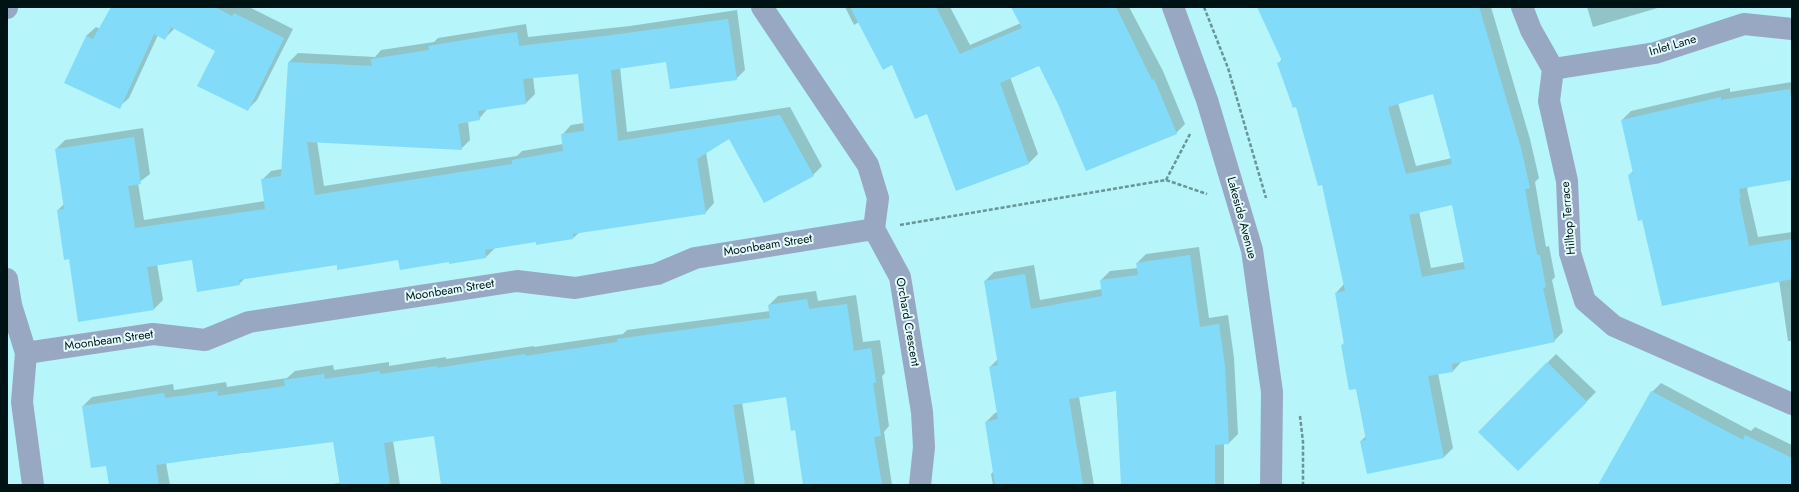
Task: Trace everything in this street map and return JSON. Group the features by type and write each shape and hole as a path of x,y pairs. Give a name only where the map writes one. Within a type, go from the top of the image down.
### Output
{"street":[{"path":"762,7 868,165 878,198 874,229"},
{"name":"Lakeside Avenue","path":"1173,7 1207,100 1252,250 1272,392 1271,485"},
{"path":"1522,7 1532,30 1553,69"},
{"name":"Inlet Lane","path":"1553,69 1655,53 1744,24 1792,29"},
{"name":"Hilltop Terrace","path":"1553,69 1549,101 1567,181 1570,253 1585,301 1614,326 1792,404"},
{"name":"Moonbeam Street","path":"26,353 153,334 204,340 249,322 517,281 575,288 657,274 695,258 874,229"},
{"name":"Orchard Crescent","path":"874,229 900,277 922,412 924,447 920,485"},
{"path":"7,279 11,305 26,353 22,402 33,485"}],"path":[{"path":"1166,180 1207,100"},
{"path":"874,229 1166,180 1238,205"}],"building":[{"path":"111,7 215,7 232,16 234,13 284,38 248,111 197,86 215,51 171,27 165,40 154,34 120,109 64,83 86,36 93,39"},
{"path":"850,7 936,7 960,54 1022,28 1011,7 1116,7 1152,80 1154,79 1177,134 1086,171 1058,104 1039,66 1000,83 1029,164 956,191 927,114 915,119 892,65 883,70"},
{"path":"1257,7 1479,7 1521,148 1530,188 1525,189 1537,255 1540,255 1546,287 1543,288 1555,342 1452,364 1453,372 1428,376 1444,458 1367,474 1360,441 1366,440 1356,389 1349,390 1341,345 1344,344 1335,293 1345,291 1322,185 1318,186 1296,107 1293,108 1277,63 1282,61","holes":["1433,94 1452,164 1406,174 1388,107","1452,205 1465,269 1422,277 1409,215"]},
{"path":"728,19 737,80 670,89 666,62 611,70 618,141 780,115 814,176 764,203 729,139 697,159 706,214 573,234 573,239 536,245 536,242 485,250 486,258 449,264 449,262 400,270 398,260 337,270 337,265 239,280 240,285 197,292 192,260 147,267 154,310 78,322 69,259 64,260 57,210 64,209 55,149 134,137 141,184 128,186 135,228 265,209 261,179 281,176 288,62 372,66 371,59 429,50 428,46 517,32 519,46","holes":["578,74 584,131 561,134 563,151 512,160 512,164 315,195 307,142 462,150 458,124 480,120 478,111 526,104 523,79"]},
{"path":"1790,89 1792,104 1792,180 1739,189 1741,198 1739,198 1749,246 1792,239 1792,279 1662,306 1642,220 1638,221 1628,175 1633,173 1621,120 1721,97 1721,100"},
{"path":"1190,255 1200,327 1219,324 1225,367 1229,444 1215,445 1215,485 1121,485 1116,391 1069,399 1083,485 995,485 985,422 998,419 989,367 998,365 984,281 1025,274 1031,309 1102,296 1100,280 1138,275 1136,263"},
{"path":"807,299 809,309 847,304 854,351 871,348 876,383 873,383 881,436 874,437 882,485 803,485 795,430 791,431 786,397 733,405 745,485 441,485 434,436 384,443 390,485 340,485 333,442 246,452 156,465 159,485 109,485 106,466 91,468 82,406 164,393 165,398 217,391 218,396 285,386 284,380 324,374 325,379 380,371 380,374 437,366 437,368 525,354 525,356 617,342 617,339 770,318 768,305"},
{"path":"1547,362 1587,402 1518,471 1478,432"},
{"path":"1651,391 1743,440 1745,435 1792,458 1792,485 1598,485"}]}
